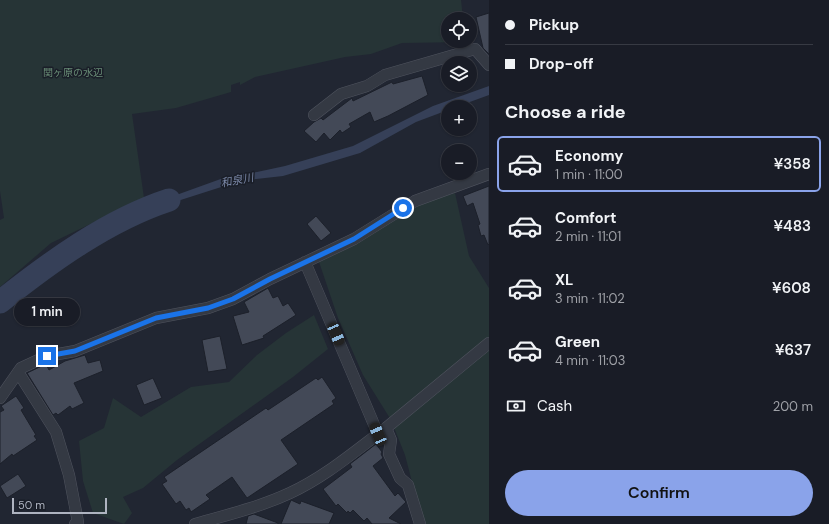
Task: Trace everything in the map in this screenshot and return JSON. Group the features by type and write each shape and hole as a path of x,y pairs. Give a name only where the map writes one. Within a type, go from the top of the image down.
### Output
{"street":[{"path":"314,115 341,94 367,86 385,75 475,48 489,66"},
{"path":"0,398 21,368 47,356 75,351 156,318 208,308 233,299 354,239 415,201 489,174"},
{"path":"305,262 382,431 391,440 389,454 400,478 408,485 420,524"},
{"path":"194,524 256,507 290,493 338,465 382,431 489,343"},
{"path":"18,372 56,432 60,442 69,475 78,522 75,524"}],"green space":[{"name":"関ヶ原の水辺","path":"0,0 461,0 462,12 441,12 441,42 402,43 371,54 345,57 255,77 240,85 240,82 231,85 231,92 176,108 132,114 144,198 51,243 0,287 0,220 4,218 0,191"},
{"path":"455,193 469,256 489,288 489,524 423,524 405,455 391,420 363,375 338,318 318,259 423,203"},
{"path":"314,315 328,349 293,377 177,460 143,488 123,497 132,513 124,524 93,513 83,481 79,441 104,428 113,398 141,417 191,387 229,382 257,355 286,333"}],"water":[{"path":"489,86 489,95 475,100 450,100 472,92 477,92 477,90"},
{"path":"441,103 441,113 416,122 360,153 283,176 240,181 140,213 168,198 229,176 285,166 353,146"}],"building":[{"path":"489,13 489,54 483,48 477,17"},
{"path":"422,76 428,95 388,116 374,122 370,112 349,124 351,127 342,133 340,130 330,140 324,133 316,142 304,131 314,122 321,118 323,120 352,98 353,101 392,82 393,84"},
{"path":"489,186 488,245 484,235 481,236 478,225 480,224 473,203 467,206 463,196"},
{"path":"316,216 331,233 321,241 307,224"},
{"path":"268,288 273,298 278,296 283,306 288,303 296,315 263,336 264,338 242,345 233,316 249,312 244,302"},
{"path":"220,336 227,369 208,372 202,340"},
{"path":"85,355 88,363 100,360 103,371 74,383 84,403 72,409 70,406 58,415 56,413 53,415 27,373 46,364 49,370 65,361"},
{"path":"322,377 336,398 332,401 334,404 281,440 298,464 247,498 232,477 206,495 210,499 191,512 189,508 186,510 180,501 176,504 162,484 167,481 164,477 266,408 268,410 316,378 318,380"},
{"path":"153,378 162,398 144,405 136,385"},
{"path":"16,396 24,408 21,410 36,435 34,436 37,440 13,456 12,454 0,464 0,412 4,410 1,406"},
{"path":"376,444 382,452 381,454 383,458 373,466 395,496 398,493 406,502 389,518 401,524 372,524 367,518 364,521 353,510 350,513 348,511 347,513 338,504 336,506 323,489 352,467 350,464"},
{"path":"18,474 26,486 7,498 0,486"},
{"path":"291,500 300,504 301,501 334,513 329,524 281,524"},
{"path":"254,514 278,524 246,524 248,516"}],"waterway":[{"name":"和泉川","path":"0,302 59,257 80,244 146,208 169,200"}],"route":[{"path":"47,356 75,351 156,318 208,308 233,299 270,279 354,239 403,208"}]}
